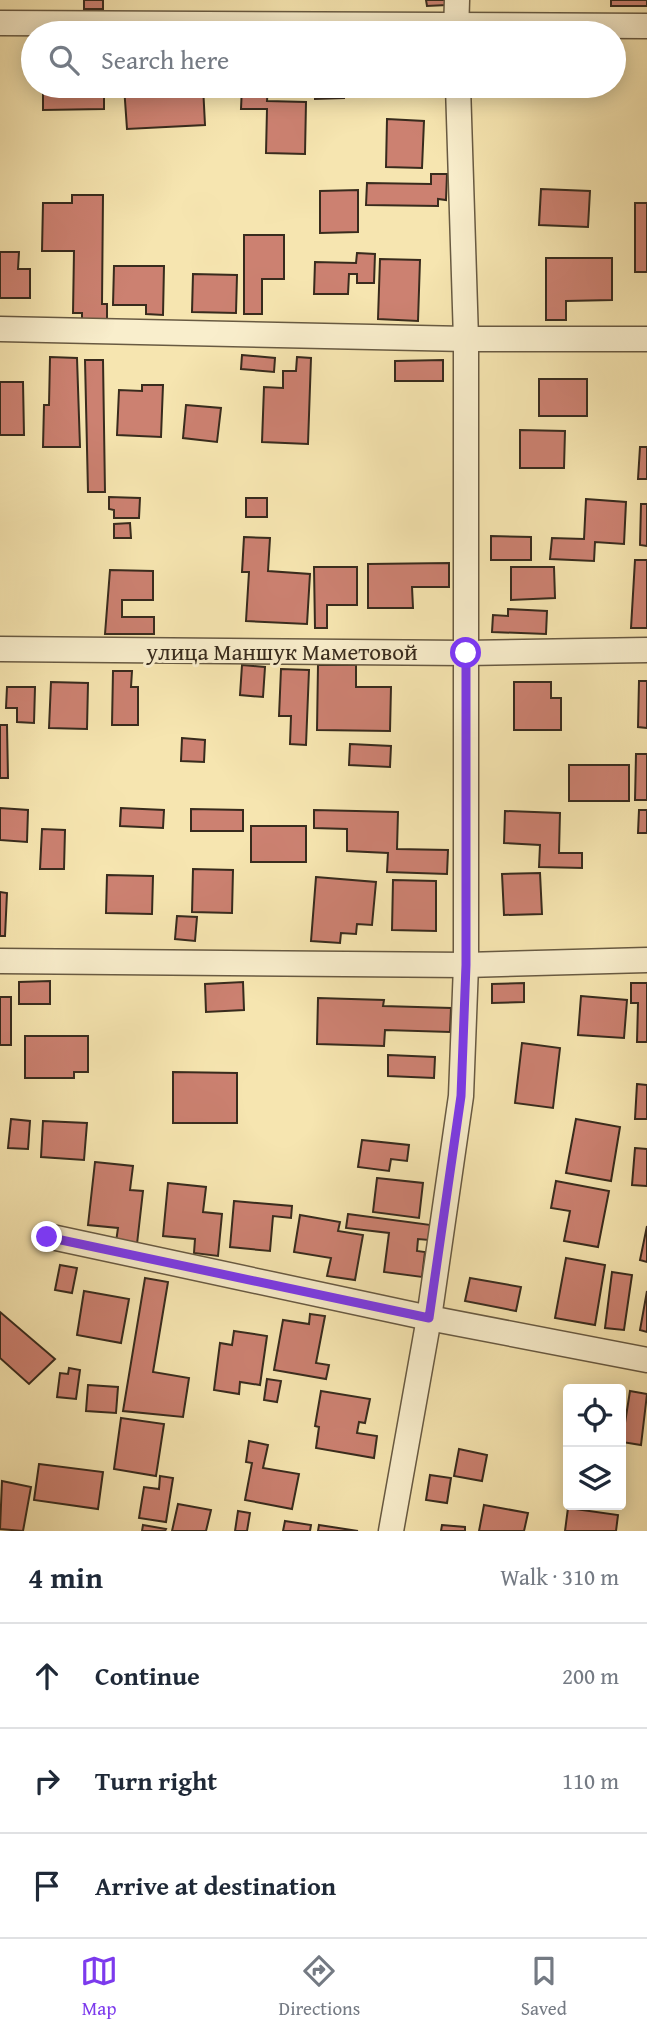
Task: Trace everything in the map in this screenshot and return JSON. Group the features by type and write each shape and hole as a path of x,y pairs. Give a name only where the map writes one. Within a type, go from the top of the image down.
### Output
{"street":[{"path":"456,21 457,0"},
{"path":"0,23 21,23"},
{"path":"626,26 647,26"},
{"path":"391,1531 429,1318 461,1096 466,965 466,340 458,98"},
{"path":"0,329 466,340 647,339"},
{"name":"улица Маншук Маметовой","path":"0,649 466,653 647,650"},
{"path":"0,961 466,965 647,960"},
{"path":"47,1237 429,1318 647,1360"}],"building":[{"path":"84,0 103,0 103,9 84,9"},
{"path":"426,0 447,0 447,5 427,6"},
{"path":"611,0 647,0 647,6 611,6"},
{"path":"43,98 104,98 104,109 43,110"},
{"path":"125,98 204,98 205,125 127,129"},
{"path":"241,98 306,102 305,154 266,153 267,109 241,109"},
{"path":"387,119 424,121 422,168 386,167"},
{"path":"431,174 447,174 446,200 438,199 438,206 366,205 367,183 431,184"},
{"path":"541,189 590,191 588,227 539,225"},
{"path":"358,190 358,232 320,233 320,191"},
{"path":"72,195 103,195 102,304 107,304 107,324 82,323 82,313 73,313 74,251 42,251 43,203 72,203"},
{"path":"635,203 647,203 647,272 635,272"},
{"path":"244,235 284,235 284,279 262,279 262,314 244,314"},
{"path":"0,252 19,252 18,269 30,269 30,298 0,298"},
{"path":"357,253 375,254 374,283 357,283 357,274 349,274 348,294 314,294 315,262 356,263"},
{"path":"546,258 612,258 612,300 566,301 566,320 546,320"},
{"path":"380,259 420,260 418,321 378,319"},
{"path":"114,266 164,266 163,315 146,314 146,305 113,305"},
{"path":"193,274 237,275 236,313 192,312"},
{"path":"242,355 275,358 274,372 241,369"},
{"path":"50,357 77,358 80,447 43,447 44,405 49,405"},
{"path":"297,357 311,358 308,444 262,442 264,387 283,388 283,371 296,371"},
{"path":"85,360 103,360 105,492 88,492"},
{"path":"443,360 443,381 395,381 395,361"},
{"path":"539,379 587,379 587,416 539,416"},
{"path":"0,382 23,382 24,435 0,435"},
{"path":"142,385 163,385 161,437 117,435 119,390 142,391"},
{"path":"186,405 221,408 217,442 183,438"},
{"path":"520,430 565,431 564,468 520,468"},
{"path":"640,447 647,447 647,479 638,479"},
{"path":"109,497 140,498 139,518 114,518 114,510 109,509"},
{"path":"246,498 267,498 267,517 246,517"},
{"path":"586,499 626,502 624,544 595,542 594,561 550,559 552,538 584,539"},
{"path":"641,504 647,504 647,546 640,545"},
{"path":"130,523 131,538 114,538 114,524"},
{"path":"491,536 531,537 531,560 491,560"},
{"path":"244,537 270,538 268,571 310,574 307,624 246,621 249,572 242,572"},
{"path":"635,560 647,560 647,628 631,628"},
{"path":"449,563 449,587 412,587 413,608 368,608 368,564"},
{"path":"314,567 357,567 357,605 327,605 327,628 315,628"},
{"path":"511,567 554,567 555,598 511,600"},
{"path":"110,570 153,571 153,600 122,600 122,617 154,617 154,634 105,634"},
{"path":"508,609 547,611 546,634 492,632 493,615 508,616"},
{"path":"242,665 265,667 263,697 240,695"},
{"path":"318,665 356,665 356,687 391,687 390,731 317,730"},
{"path":"281,669 309,670 306,745 290,744 291,716 279,716"},
{"path":"113,671 132,671 131,687 138,687 138,725 112,725"},
{"path":"639,681 647,681 647,728 638,727"},
{"path":"51,682 88,683 87,729 49,728"},
{"path":"514,682 551,682 551,698 561,698 561,730 514,730"},
{"path":"7,687 35,687 34,723 17,722 17,708 6,708"},
{"path":"0,725 7,725 8,778 0,778"},
{"path":"182,738 205,740 204,762 181,761"},
{"path":"350,744 391,746 390,767 349,765"},
{"path":"636,754 647,754 647,800 635,800"},
{"path":"569,765 629,765 629,801 569,801"},
{"path":"0,808 28,810 27,842 0,840"},
{"path":"121,808 164,810 163,828 120,826"},
{"path":"191,809 243,810 243,831 191,831"},
{"path":"314,810 398,812 397,849 448,850 447,874 387,872 388,853 347,851 347,829 314,828"},
{"path":"639,810 647,810 647,833 638,833"},
{"path":"505,811 560,813 559,853 582,853 582,868 539,867 540,845 504,843"},
{"path":"251,826 306,826 306,862 251,862"},
{"path":"42,829 65,830 64,869 40,869"},
{"path":"193,869 233,870 232,913 192,912"},
{"path":"540,873 542,914 504,915 502,874"},
{"path":"107,875 153,876 152,914 106,913"},
{"path":"316,877 376,882 372,925 357,924 356,934 341,933 340,943 311,941"},
{"path":"393,880 436,881 436,931 392,930"},
{"path":"0,892 7,893 5,936 0,936"},
{"path":"177,916 197,917 195,941 175,939"},
{"path":"50,981 50,1004 19,1004 19,982"},
{"path":"243,982 244,1010 206,1012 205,984"},
{"path":"524,983 524,1002 492,1003 492,984"},
{"path":"631,983 647,983 647,1042 637,1042 638,1003 631,1003"},
{"path":"581,996 627,1000 624,1038 578,1035"},
{"path":"0,997 11,997 11,1045 0,1045"},
{"path":"318,998 384,1000 383,1006 451,1008 450,1032 385,1030 384,1046 317,1044"},
{"path":"25,1036 88,1036 88,1072 74,1072 74,1078 25,1078"},
{"path":"522,1043 560,1048 553,1108 515,1103"},
{"path":"388,1055 435,1057 434,1078 388,1076"},
{"path":"173,1072 237,1073 237,1123 173,1123"},
{"path":"637,1084 647,1085 647,1119 635,1119"},
{"path":"11,1119 30,1121 28,1149 8,1148"},
{"path":"576,1119 620,1127 611,1181 566,1173"},
{"path":"43,1121 87,1123 84,1160 41,1157"},
{"path":"362,1140 409,1145 407,1161 391,1159 389,1171 358,1167"},
{"path":"635,1148 647,1149 647,1186 632,1185"},
{"path":"95,1162 133,1166 130,1190 143,1191 137,1244 116,1242 118,1228 88,1225"},
{"path":"377,1178 423,1183 419,1218 373,1212"},
{"path":"556,1181 609,1191 598,1247 564,1241 570,1211 551,1208"},
{"path":"168,1183 206,1187 203,1212 222,1214 218,1256 194,1253 195,1239 163,1236"},
{"path":"234,1201 292,1206 291,1218 273,1216 270,1251 230,1247"},
{"path":"348,1214 431,1225 429,1240 418,1239 417,1251 425,1252 422,1277 384,1272 389,1233 346,1228"},
{"path":"300,1215 340,1222 338,1231 363,1235 355,1280 327,1276 331,1258 294,1252"},
{"path":"647,1226 647,1262 640,1260"},
{"path":"566,1258 605,1265 595,1325 555,1318"},
{"path":"60,1265 77,1268 72,1293 55,1290"},
{"path":"612,1272 632,1275 624,1330 605,1328"},
{"path":"145,1278 168,1282 153,1372 189,1378 183,1417 123,1411"},
{"path":"470,1278 521,1287 516,1311 465,1301"},
{"path":"84,1291 129,1299 121,1343 77,1335"},
{"path":"647,1291 647,1332 640,1330"},
{"path":"0,1312 55,1359 29,1384 0,1358"},
{"path":"310,1314 325,1316 316,1363 329,1365 326,1379 274,1370 283,1320 309,1324"},
{"path":"234,1331 267,1336 260,1385 240,1382 239,1394 214,1390 220,1343 232,1345"},
{"path":"69,1368 80,1370 76,1399 57,1397 60,1373 68,1374"},
{"path":"267,1379 281,1381 277,1402 264,1400"},
{"path":"88,1385 118,1387 116,1413 86,1411"},
{"path":"321,1391 370,1399 365,1423 359,1422 357,1433 377,1436 374,1458 316,1448 319,1427 315,1426"},
{"path":"630,1391 647,1394 641,1445 626,1443"},
{"path":"121,1418 164,1424 156,1476 114,1469"},
{"path":"249,1441 268,1445 263,1468 299,1474 292,1509 245,1500 252,1463 246,1462"},
{"path":"459,1449 487,1455 482,1481 454,1476"},
{"path":"39,1464 103,1472 98,1509 34,1500"},
{"path":"430,1475 451,1478 447,1503 426,1500"},
{"path":"160,1476 173,1478 166,1522 139,1518 144,1487 159,1489"},
{"path":"2,1481 31,1487 23,1531 0,1529"},
{"path":"178,1504 211,1510 206,1531 172,1531"},
{"path":"484,1505 528,1513 524,1531 479,1531"},
{"path":"568,1510 618,1515 616,1531 565,1531"},
{"path":"238,1511 250,1513 247,1531 235,1531"},
{"path":"285,1521 311,1525 310,1531 283,1531"},
{"path":"143,1525 166,1529 142,1531"},
{"path":"319,1525 358,1531 318,1531"},
{"path":"442,1525 465,1527 465,1531 441,1531"}],"route":[{"path":"47,1237 429,1318 461,1096 466,965 466,653"}]}
